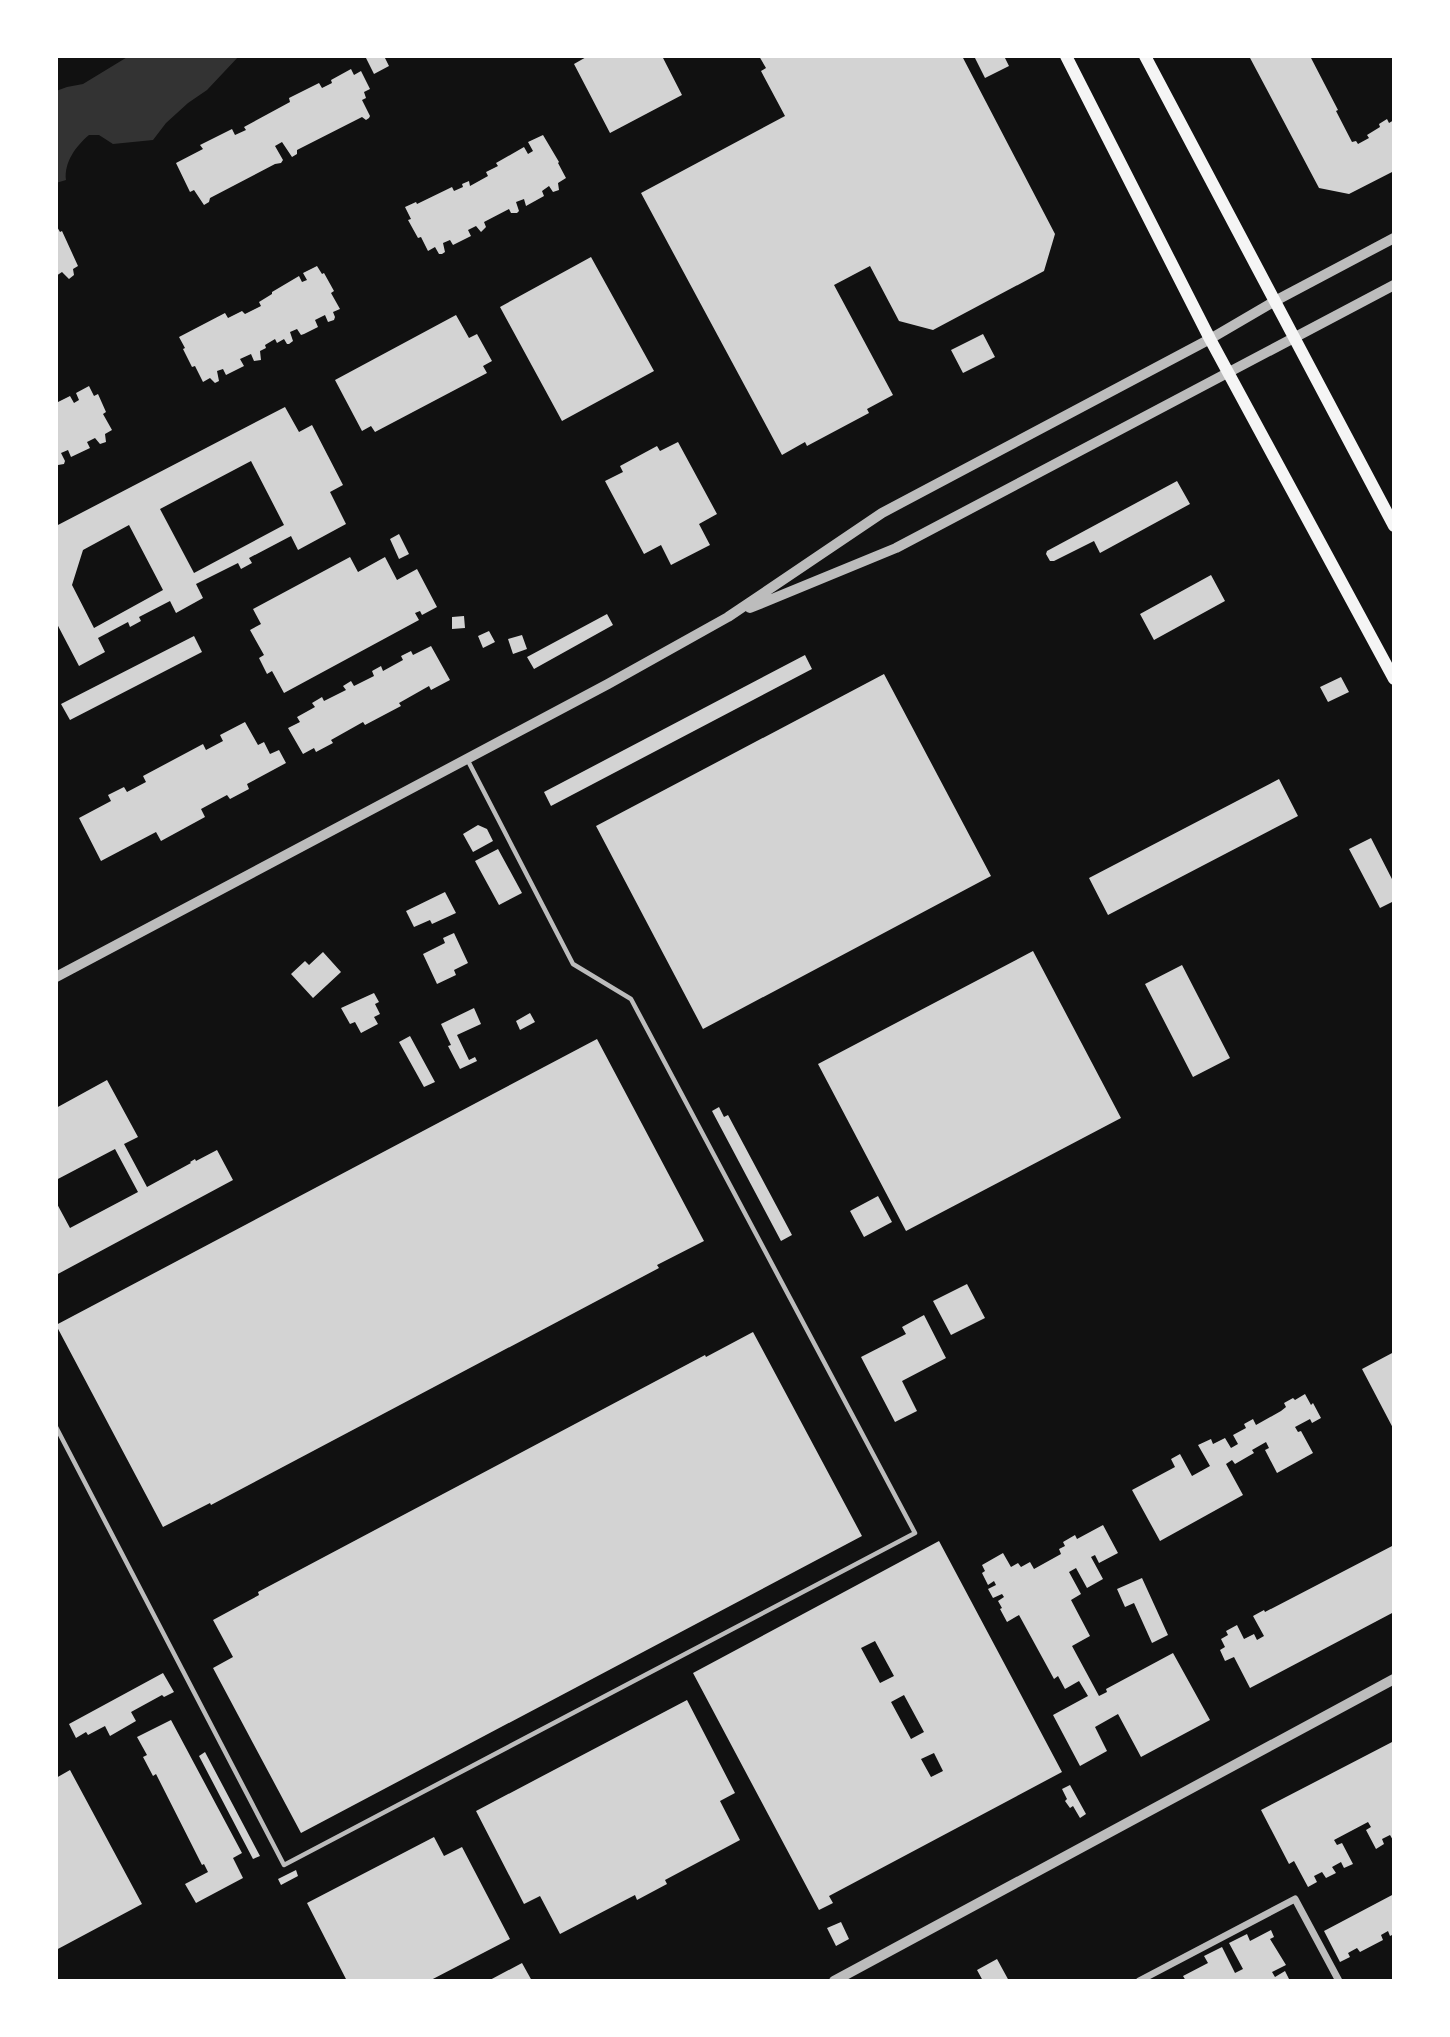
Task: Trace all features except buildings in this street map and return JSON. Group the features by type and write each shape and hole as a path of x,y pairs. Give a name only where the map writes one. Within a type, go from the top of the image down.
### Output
{"main road":[{"path":"1066,56 1210,339 1394,679"},
{"path":"1145,56 1394,526"}],"street":[{"path":"56,976 553,714 728,617 882,513 1394,238"},
{"path":"728,617 896,548 1394,285"},
{"path":"834,1981 1394,1679"},
{"path":"1139,1981 1295,1899 1339,1981"}],"lane":[{"path":"56,1427 284,1865 915,1533 631,999 573,964 466,759"}],"shaded area":[{"path":"129,56 239,56 207,90 166,123 153,140 113,144 99,135 89,135 72,155 66,180 56,183 56,91 83,84"}]}
